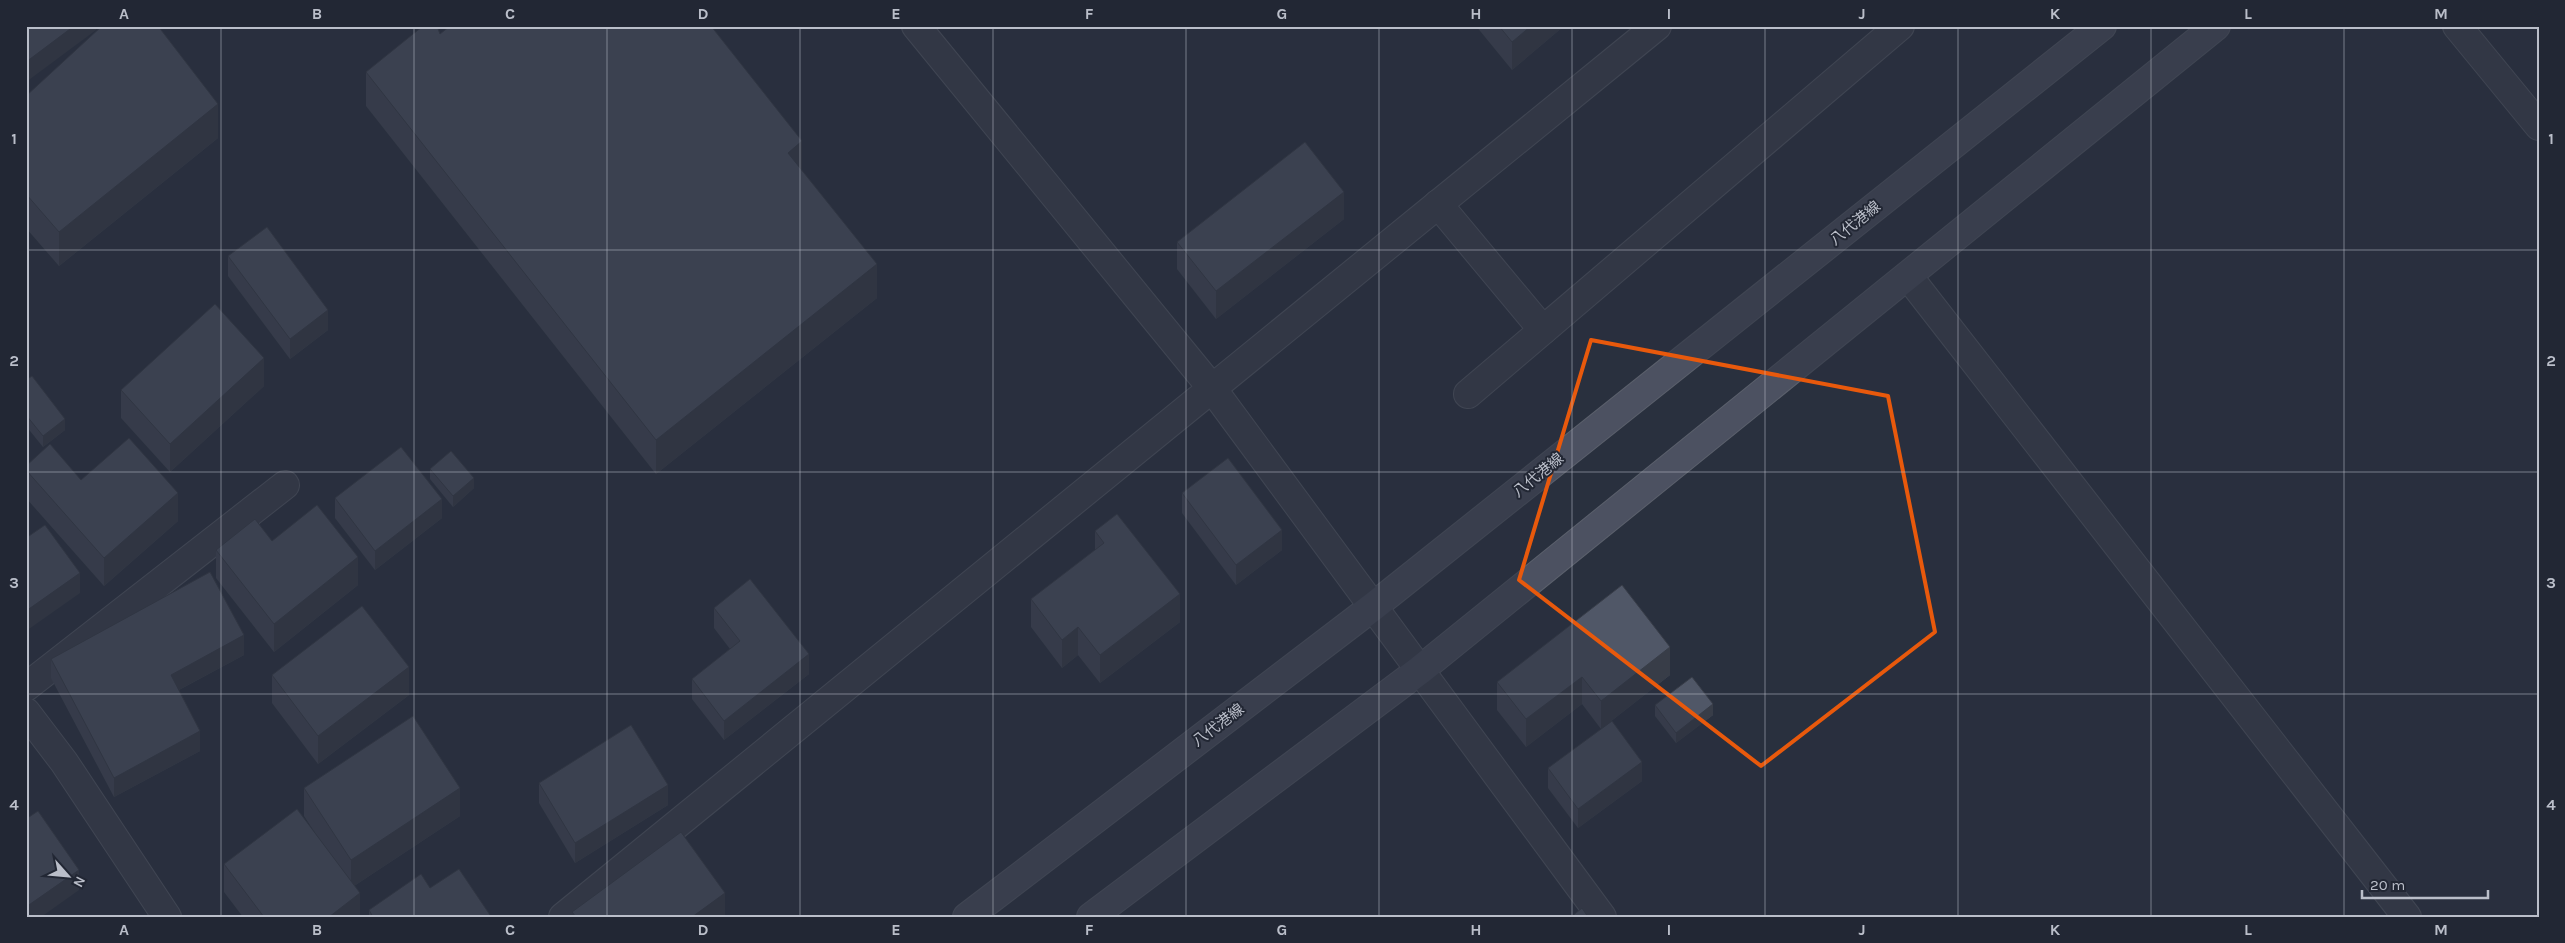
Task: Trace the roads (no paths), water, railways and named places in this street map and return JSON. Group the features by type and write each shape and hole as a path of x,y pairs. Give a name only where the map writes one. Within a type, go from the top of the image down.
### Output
{"main road":[{"name":"八代港線","path":"967,917 1374,606 2102,26"},
{"path":"1092,917 1420,670 2216,26"}],"street":[{"path":"916,26 1211,387 1602,917"},
{"path":"563,917 1211,387 1657,26"},
{"path":"1468,394 1900,26"},
{"path":"2457,26 2539,126"},
{"path":"1438,204 1543,330"},
{"path":"1908,276 2407,917"},
{"path":"26,687 285,485"},
{"path":"26,712 64,762 168,917"}]}
